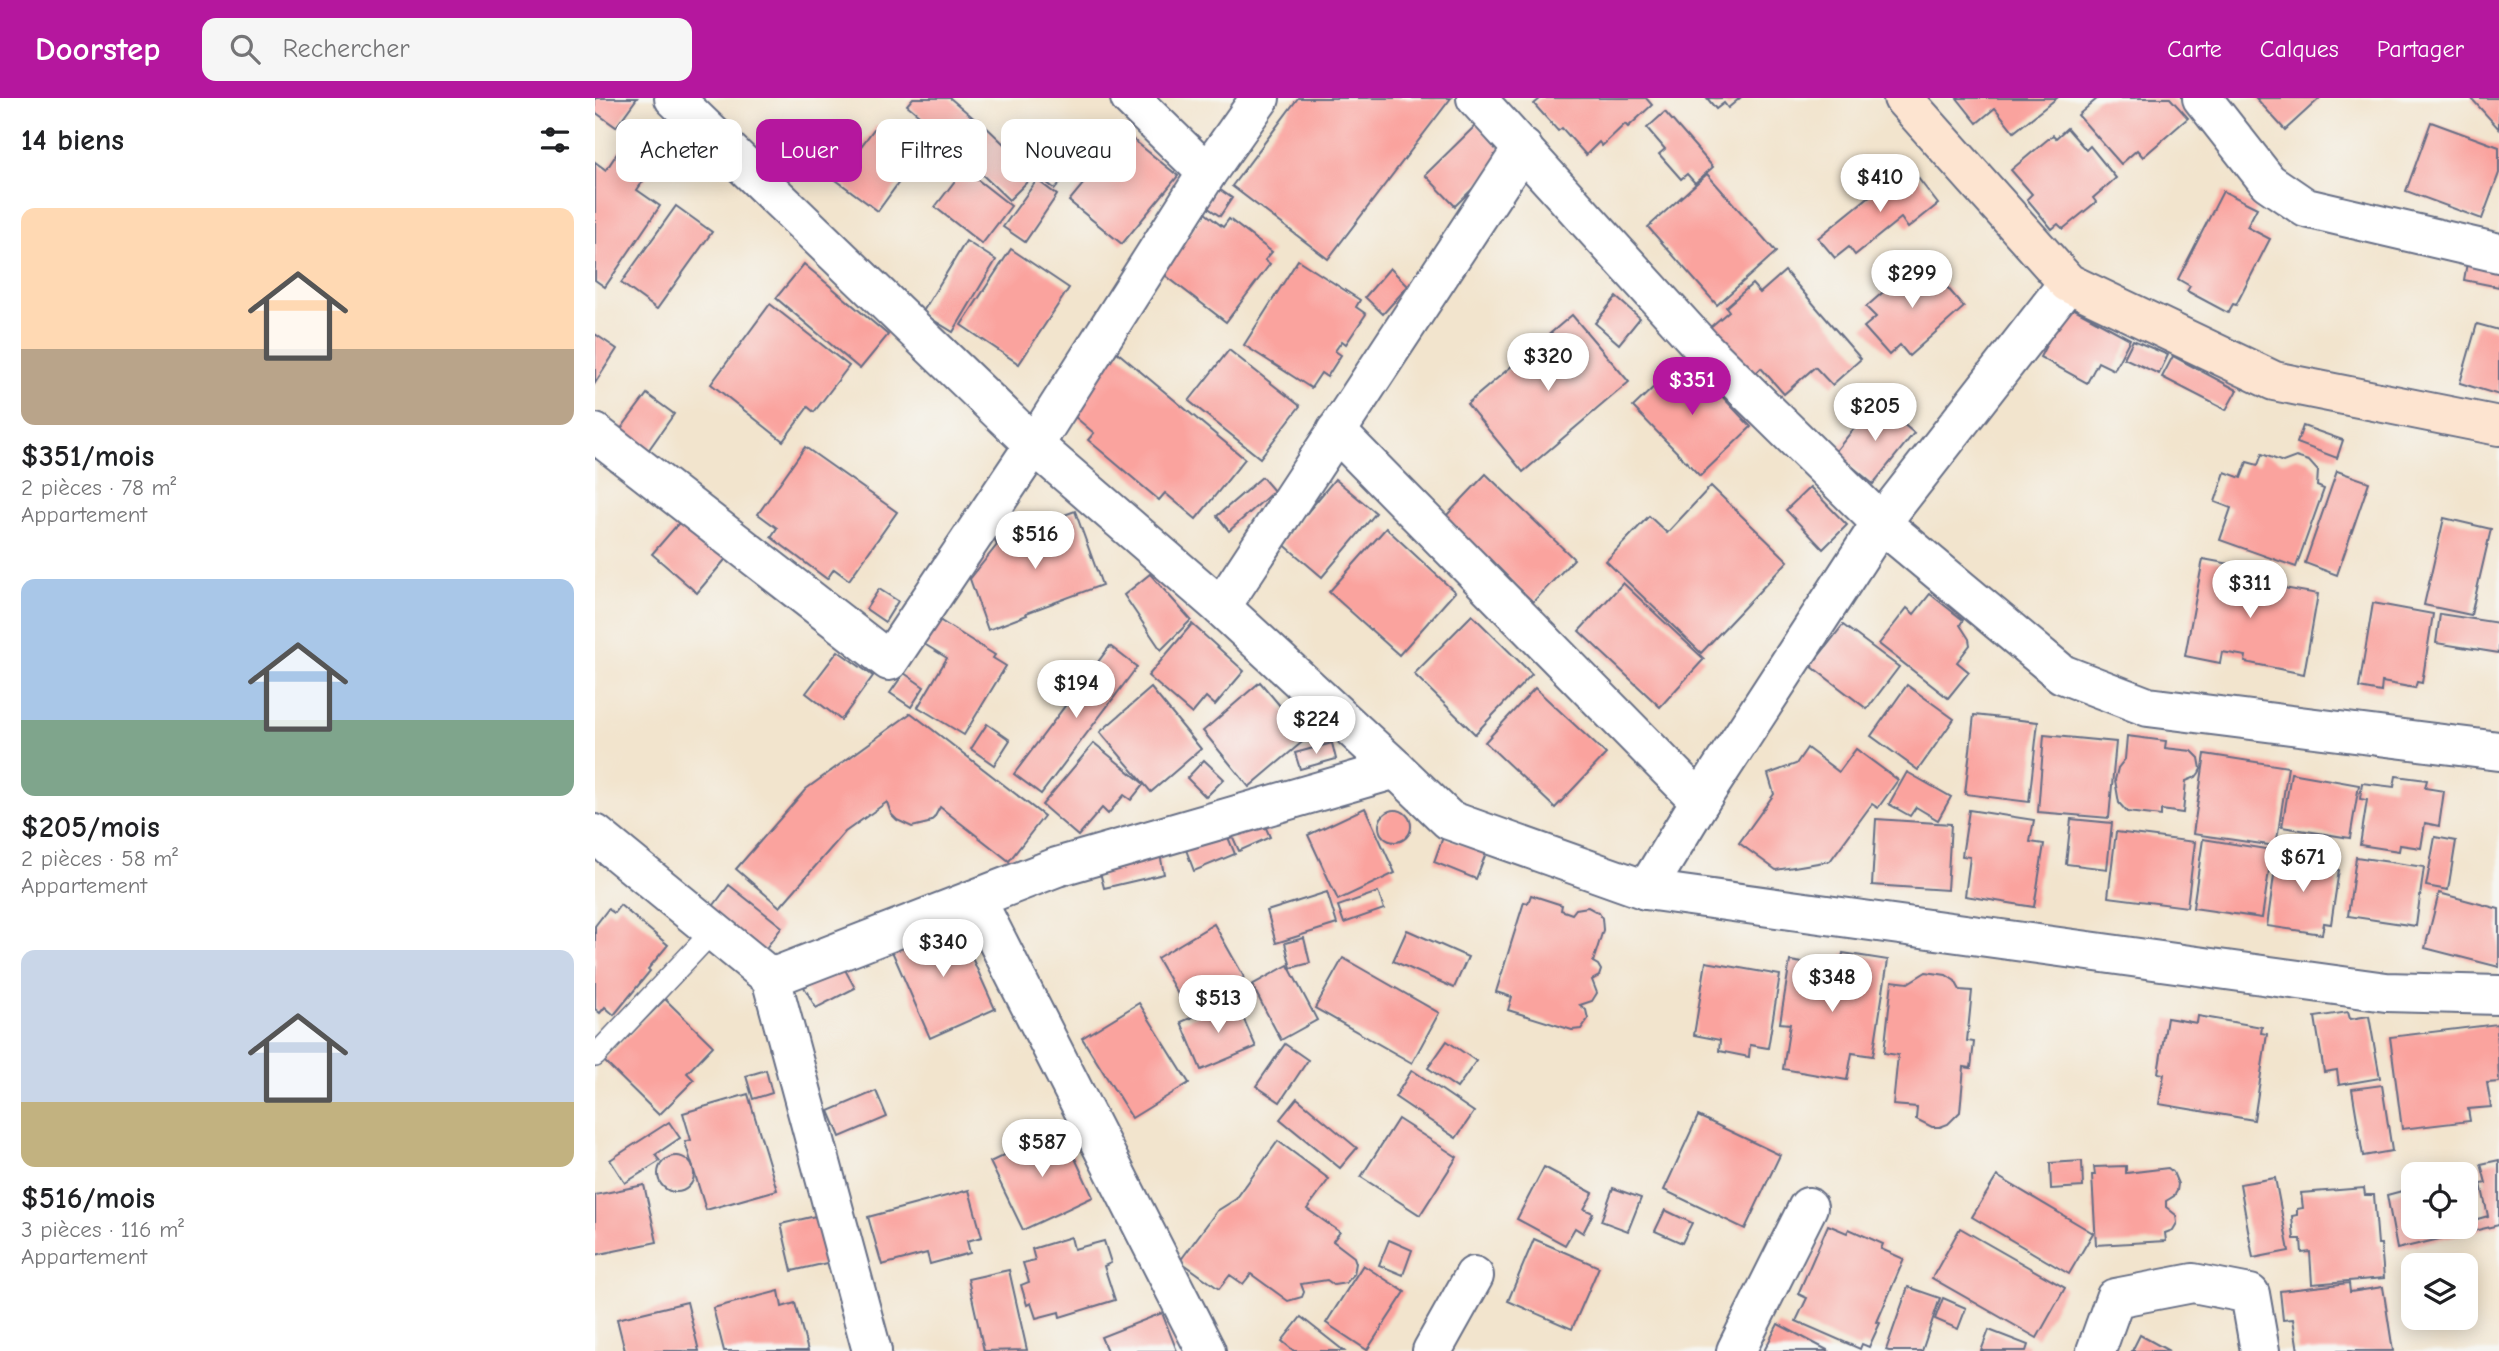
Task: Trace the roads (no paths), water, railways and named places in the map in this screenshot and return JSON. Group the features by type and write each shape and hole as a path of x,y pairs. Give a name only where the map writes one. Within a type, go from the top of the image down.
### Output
{"street":[{"path":"674,98 1034,445 1221,607 1449,820 1646,890 2386,992 2499,995"},
{"path":"1130,98 1207,173"},
{"path":"595,433 889,660 1034,445 1207,173 1260,98"},
{"path":"1476,98 1704,349 1881,523 2062,674 2148,707 2499,751"},
{"path":"1903,98 2068,283 2274,381 2499,426"},
{"path":"2202,98 2268,182 2306,208 2499,253"},
{"path":"1221,607 1523,148"},
{"path":"1646,890 1700,801 1881,523 2068,283"},
{"path":"1336,431 1700,801"},
{"path":"771,978 1057,867 1397,769"},
{"path":"595,834 771,978 872,1351"},
{"path":"976,899 1206,1351"},
{"path":"1736,1351 1808,1207"},
{"path":"1432,1351 1474,1276"},
{"path":"2096,1351 2115,1298 2193,1283 2250,1294 2260,1351"}],"lane":[{"path":"595,1056 713,931"}]}
